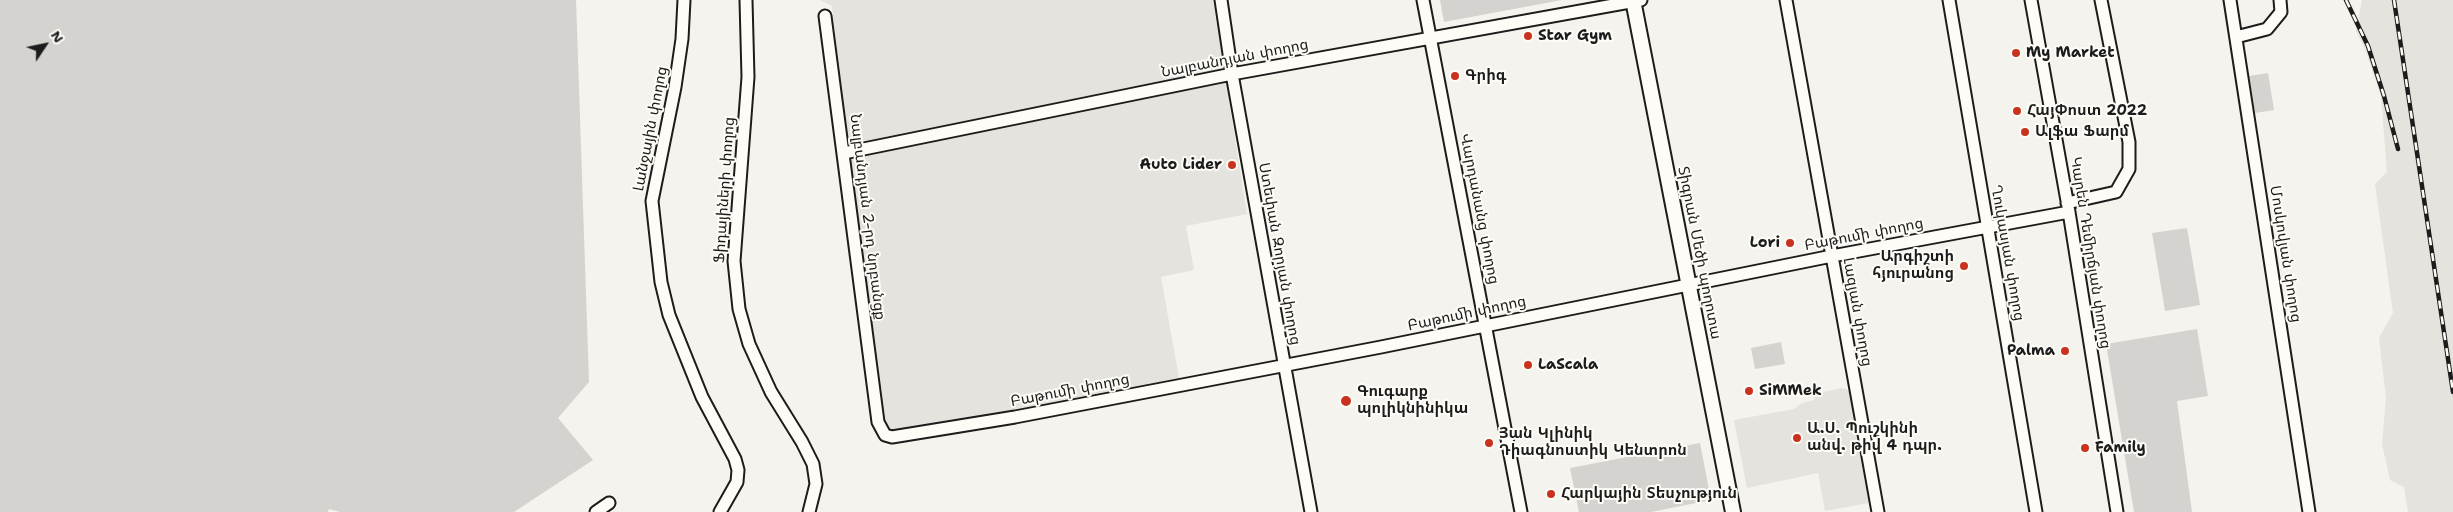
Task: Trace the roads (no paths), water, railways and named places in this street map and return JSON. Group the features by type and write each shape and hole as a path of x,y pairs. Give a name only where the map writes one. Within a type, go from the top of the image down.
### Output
{"main road":[{"name":"Տիգրան Մեծի պողոտա","path":"1635,0 1732,512"}],"street":[{"name":"Լանջային փողոց","path":"684,0 682,39 675,87 652,200 661,282 669,315 702,397 735,459 738,470 737,482 720,512"},
{"name":"Ֆիդայիների փողոց","path":"746,0 748,77 734,261 738,309 749,344 771,392 802,442 813,464 816,484 808,512"},
{"name":"Ստեփան Զորյան փողոց","path":"1221,0 1232,74 1311,512"},
{"name":"Վարդանանց փողոց","path":"1423,0 1521,512"},
{"name":"Նալբանդյան փողոց","path":"844,153 1232,74 1431,39 1635,0"},
{"name":"Լազյան փողոց","path":"1786,0 1878,512"},
{"name":"Ղուկասյան փողոց","path":"1949,0 2036,512"},
{"name":"Կարեն Դեմիրճյան փողոց","path":"2031,0 2068,208 2117,512"},
{"name":"Բաթումի փողոց","path":"878,422 885,435 892,437 1014,417 1988,226 2068,208 2116,192 2129,169 2129,142 2101,0"},
{"name":"Մոսկովյան փողոց","path":"2230,0 2309,512"},
{"path":"2236,37 2267,29 2282,12 2280,0"},
{"name":"Նալբանդյան 2-րդ նրբանցք","path":"825,16 878,422"},
{"path":"596,512 609,503"}],"railway":[{"path":"2346,0 2368,46 2398,149"},
{"path":"2394,0 2453,392"}],"place":[{"name":"Star Gym","path":"1528,36"},
{"name":"My Market","path":"2016,53"},
{"name":"Գրիգ","path":"1455,76"},
{"name":"ՀայՓոստ 2022","path":"2017,111"},
{"name":"Ալֆա Ֆարմ","path":"2025,132"},
{"name":"Auto Lider","path":"1232,165"},
{"name":"Lori","path":"1790,243"},
{"name":"Արգիշտի հյուրանոց","path":"1964,266"},
{"name":"Palma","path":"2065,351"},
{"name":"LaScala","path":"1528,365"},
{"name":"SiMMek","path":"1749,391"},
{"name":"Գուգարք պոլիկնինիկա","path":"1346,401"},
{"name":"Ա.Ս. Պուշկինի անվ. թիվ 4 դպր.","path":"1797,438"},
{"name":"Յան Կլինիկ Դիագնոստիկ Կենտրոն","path":"1489,443"},
{"name":"Family","path":"2085,448"},
{"name":"Հարկային Տեսչություն","path":"1551,494"}]}
